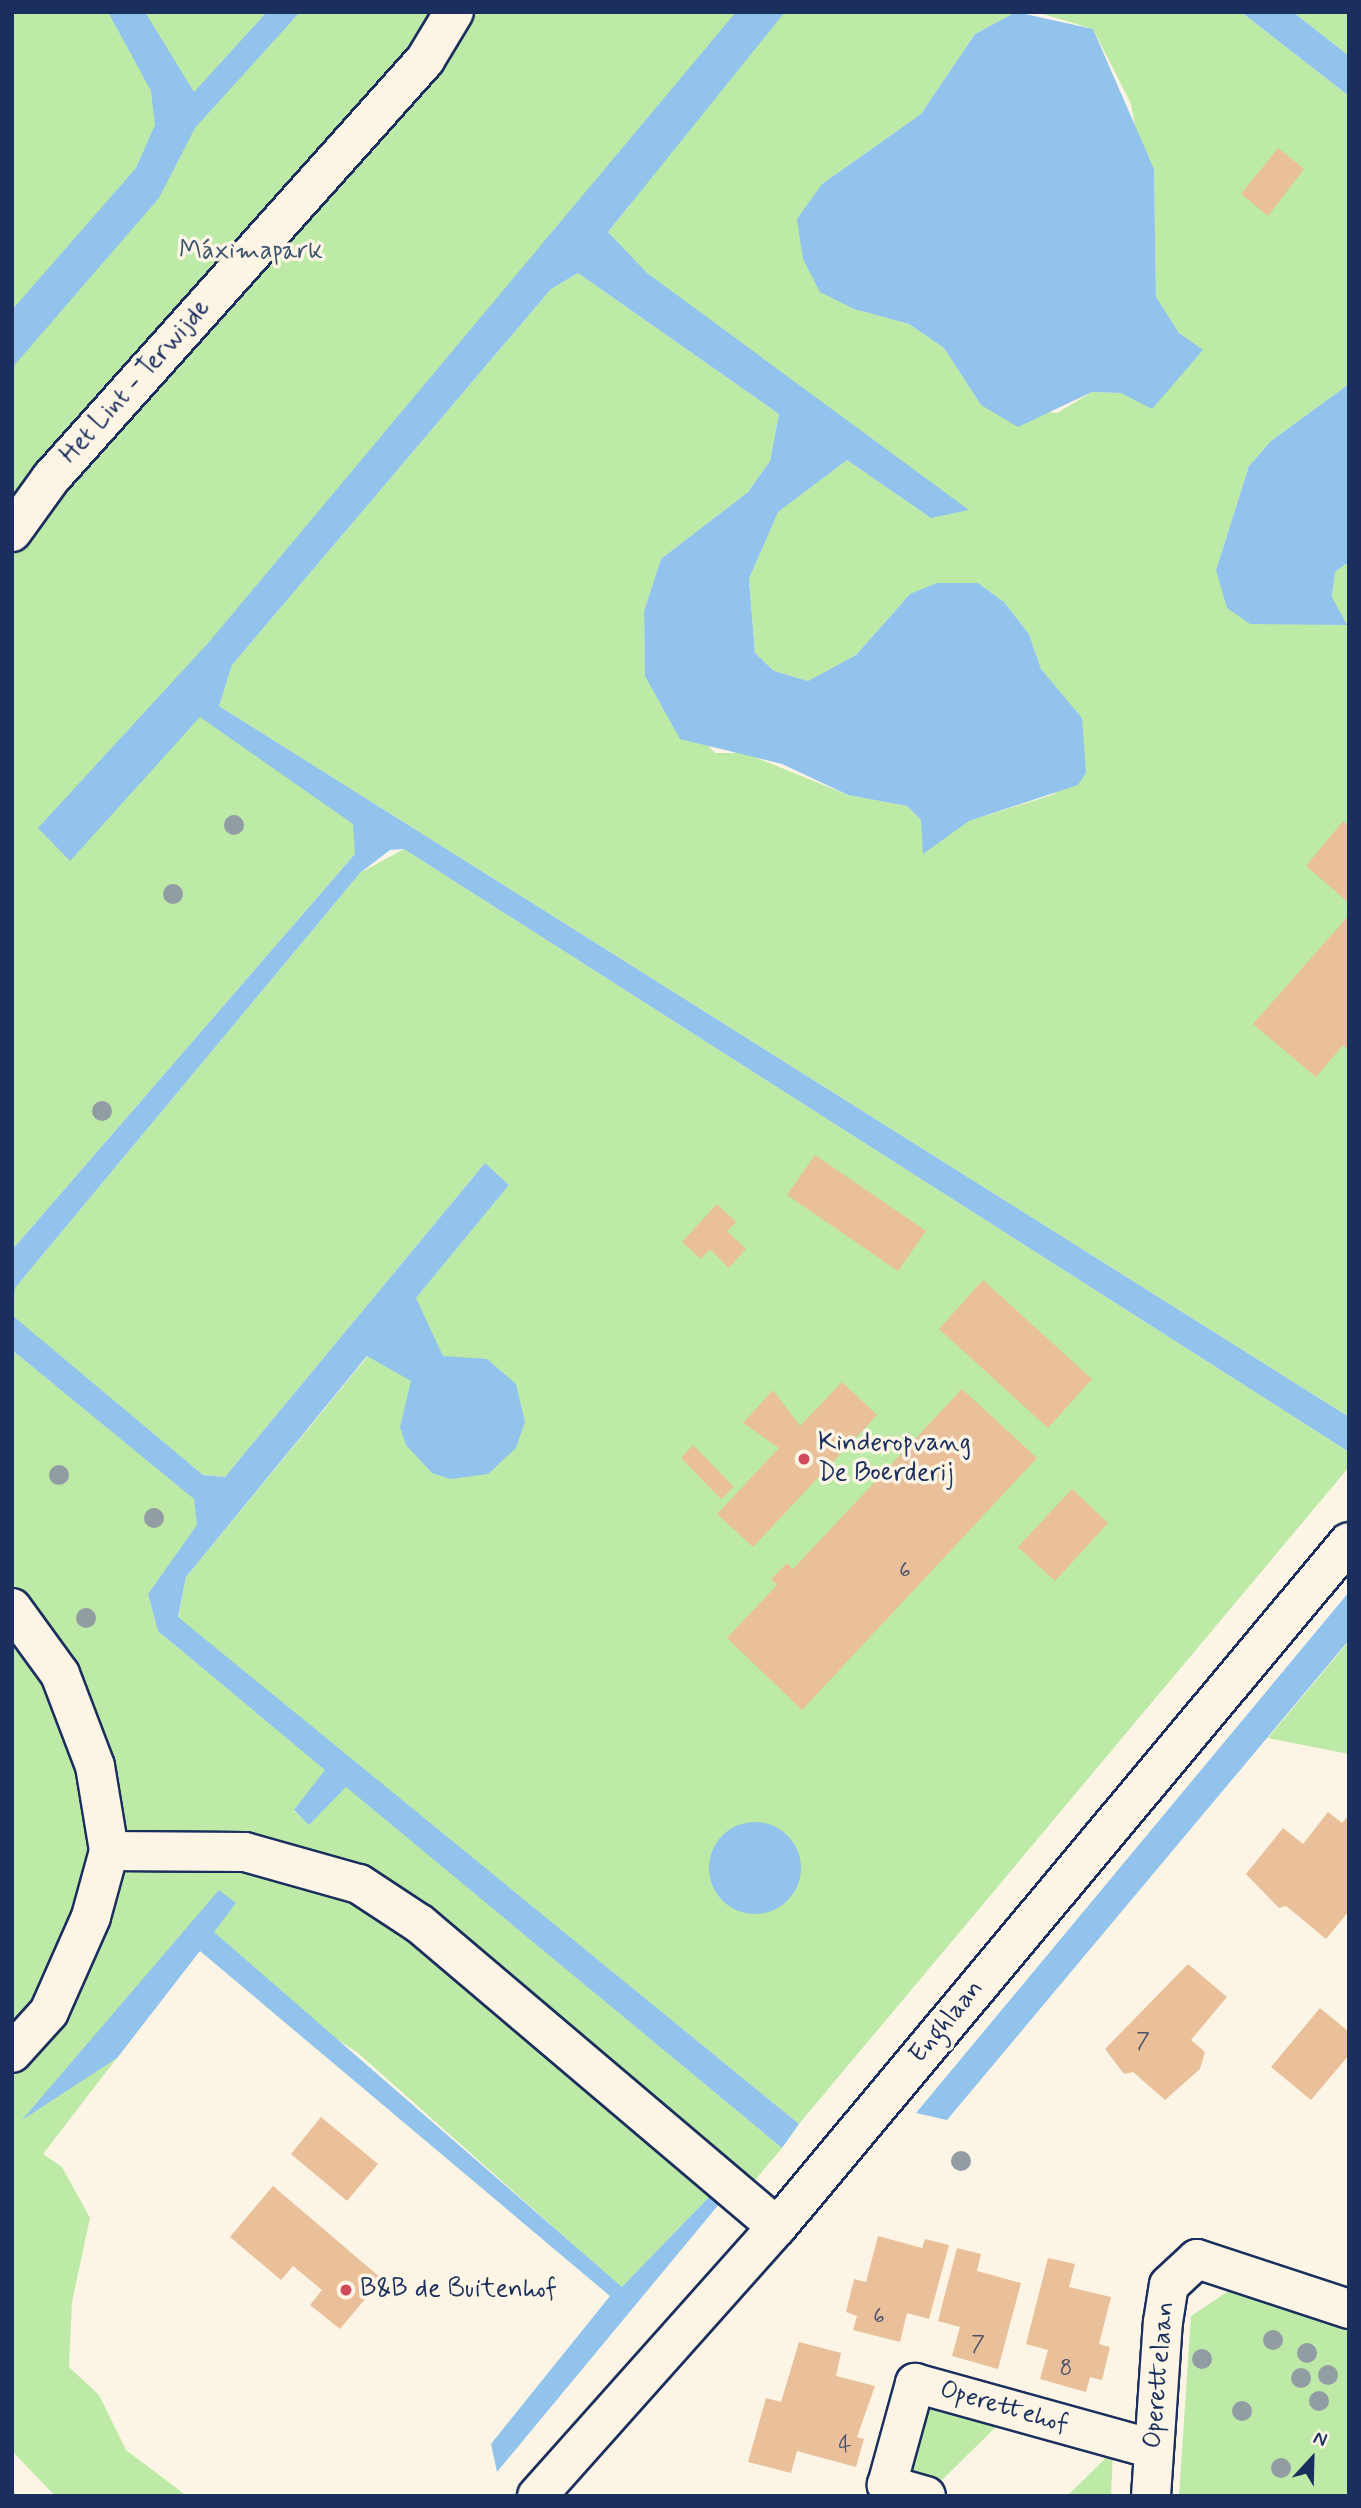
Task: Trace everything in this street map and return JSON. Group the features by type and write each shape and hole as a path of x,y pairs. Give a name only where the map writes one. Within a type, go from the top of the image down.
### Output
{"street":[{"name":"Het Lint - Terwijde","path":"12,532 51,478 425,60 454,12"},
{"name":"Enghlaan","path":"537,2496 777,2227 1349,1542"},
{"path":"12,1608 60,1674 95,1766 109,1851 91,1917 49,2012 12,2053"},
{"path":"109,1851 245,1852 359,1884 420,1924 777,2227"},
{"name":"Operettelaan","path":"1151,2496 1169,2285 1198,2259 1342,2295"},
{"name":"Operettehof","path":"926,2496 887,2485 915,2383 1153,2449"}],"green space":[{"name":"Máximapark","path":"12,12 1016,12 975,34 921,114 822,184 854,309 909,324 944,348 981,405 1057,413 1092,392 1121,393 1179,333 1156,298 1154,169 1137,137 1131,104 1093,29 1036,12 1241,12 1349,96 1349,384 1271,441 1249,466 1216,570 1277,623 1346,625 1332,597 1335,572 1349,562 1349,1417 219,706 232,665 551,289 578,273 779,414 770,461 748,492 661,559 644,611 645,676 715,753 745,753 848,795 907,806 921,820 929,848 969,821 1055,794 1081,718 1041,669 1029,634 1004,602 978,583 910,594 856,655 808,681 774,671 755,653 749,579 778,511 847,460 931,518 791,381 646,273 608,232 631,204 577,227 195,700 363,816 355,854 12,1250"},
{"path":"1293,12 1349,12 1349,56"},
{"path":"404,849 1349,1452 1349,1467 799,2124 178,1618 186,1577 509,1185 485,1163 225,1477 203,1475 13,1317 15,1288 360,873"},
{"path":"12,1350 194,1498 198,1525 148,1594 158,1631 326,1770 294,1811 309,1824 346,1786 782,2148 751,2185 711,2195 622,2288 358,2053 200,1950 43,2154 62,2167 90,2218 72,2302 69,2367 99,2395 126,2450 187,2496 55,2496 12,2451"},
{"path":"1349,1641 1349,1754 1268,1738"},
{"path":"1233,2288 1349,2330 1349,2496 1179,2496 1191,2316"},
{"path":"928,2405 999,2424 942,2480 911,2473"},
{"path":"1113,2451 1111,2496 1067,2496"}],"water":[{"path":"108,12 145,12 194,92 267,12 300,12 195,128 159,198 12,368 12,310 136,168 155,125 151,91"},
{"path":"736,12 785,12 608,232 647,273 969,510 931,518 847,460 778,512 749,579 755,653 774,671 808,681 856,655 910,594 937,583 978,583 1004,602 1029,634 1041,669 1082,718 1086,773 1078,785 969,821 923,854 921,820 907,806 848,795 782,764 680,739 645,676 644,611 661,559 748,492 770,461 779,414 578,273 551,289 232,665 219,706 1349,1417 1349,1452 404,849 390,850 360,873 15,1288 13,1316 203,1475 225,1477 485,1163 509,1185 416,1298 443,1356 487,1359 516,1384 525,1422 516,1448 488,1474 450,1479 432,1473 406,1445 400,1427 411,1381 367,1356 186,1577 178,1617 799,2124 782,2148 346,1787 309,1825 294,1810 325,1770 158,1631 148,1594 197,1525 194,1499 12,1350 12,1250 355,854 353,824 200,717 70,861 38,828 209,642"},
{"path":"1016,12 1093,29 1154,169 1156,297 1179,333 1203,350 1152,409 1121,393 1092,392 1018,427 981,405 944,348 909,324 854,309 820,292 803,259 797,219 822,184 921,114 975,34"},
{"path":"1241,12 1293,12 1349,56 1349,96"},
{"path":"1349,384 1349,562 1335,572 1332,597 1347,625 1250,624 1227,608 1216,570 1249,466 1271,441"},
{"path":"1349,1592 1349,1640 947,2120 916,2113"},
{"path":"755,1822 773,1826 787,1836 797,1850 801,1868 797,1886 787,1900 773,1910 755,1914 737,1910 723,1900 713,1886 709,1868 713,1850 723,1836 737,1826"},
{"path":"219,1890 236,1903 214,1932 622,2287 711,2195 720,2203 497,2472 491,2444 610,2296 200,1951 117,2058 22,2120"}],"building":[{"path":"1278,148 1304,169 1268,216 1241,194"},
{"path":"1343,821 1349,826 1349,903 1306,866"},
{"path":"1349,915 1349,1050 1343,1045 1316,1077 1253,1024"},
{"path":"815,1155 926,1231 898,1271 787,1195"},
{"path":"717,1204 736,1222 727,1231 746,1249 729,1268 710,1249 701,1259 682,1242"},
{"path":"983,1280 1092,1379 1048,1428 939,1329"},
{"path":"842,1382 877,1415 753,1547 717,1514 779,1448 743,1423 773,1390 800,1426"},
{"path":"962,1389 1037,1458 802,1710 727,1638 777,1585 771,1579 787,1563 793,1569"},
{"path":"693,1445 734,1487 721,1499 681,1458"},
{"path":"1072,1489 1108,1523 1055,1581 1018,1547"},
{"path":"1328,1812 1342,1823 1349,1815 1349,1911 1326,1939 1286,1906 1279,1908 1246,1874 1283,1828 1303,1844"},
{"path":"1188,1964 1227,1997 1191,2040 1205,2052 1200,2069 1165,2100 1133,2072 1124,2074 1105,2049"},
{"path":"1320,2008 1349,2032 1349,2055 1311,2100 1271,2067"},
{"path":"321,2117 378,2164 347,2201 291,2154"},
{"path":"273,2186 382,2279 340,2329 310,2305 322,2290 293,2266 281,2280 230,2237"},
{"path":"878,2236 922,2248 925,2239 949,2245 929,2319 907,2313 900,2342 853,2330 857,2316 846,2312 854,2279 866,2282"},
{"path":"957,2248 981,2254 977,2271 1021,2283 998,2369 952,2356 960,2327 938,2321"},
{"path":"1048,2258 1075,2264 1069,2287 1111,2297 1099,2344 1110,2347 1102,2380 1090,2377 1086,2392 1040,2379 1048,2350 1026,2344"},
{"path":"799,2342 841,2353 836,2376 875,2386 857,2437 864,2439 856,2467 797,2451 791,2473 748,2462 766,2398 781,2402"}],"place":[{"name":"Kinderopvang De Boerderij","path":"804,1459"},
{"name":"B&B de Buitenhof","path":"346,2290"}]}
